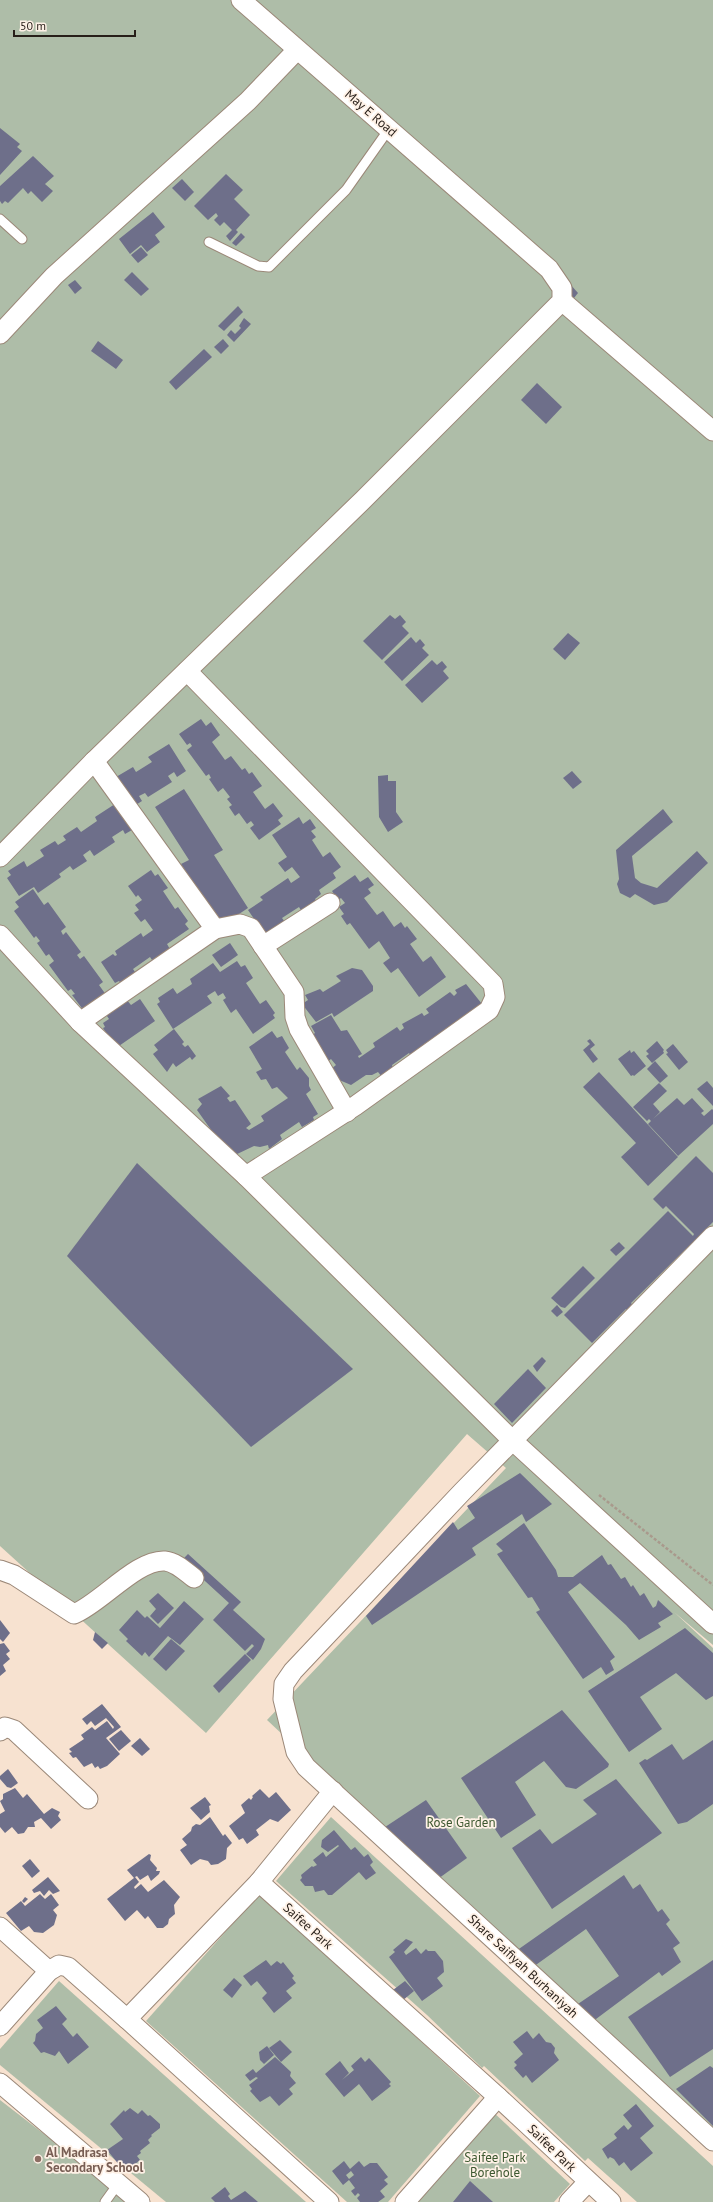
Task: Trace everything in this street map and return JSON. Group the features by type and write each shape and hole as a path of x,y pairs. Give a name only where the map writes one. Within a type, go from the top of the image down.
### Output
{"street":[{"name":"May E Road","path":"241,0 501,225 552,272 562,288 562,301"},
{"path":"0,334 54,276 248,101 297,50"},
{"path":"0,857 94,761 188,671 562,301 713,431"},
{"path":"188,671 493,984 495,997 489,1010 347,1112 246,1176"},
{"path":"94,761 215,929"},
{"path":"263,946 330,903"},
{"path":"80,1022 215,929 240,924 251,928 294,992 295,1017 299,1029 347,1112"},
{"path":"0,934 80,1022 246,1176 512,1440 713,1624"},
{"name":"Share Saifiyah Burhaniyah","path":"713,1236 512,1440 294,1671 284,1684 283,1699 296,1752 306,1768 334,1791 713,2141"},
{"path":"0,1570 14,1575 74,1614 87,1609 132,1573 150,1564 164,1561 175,1564 194,1578"},
{"path":"0,1731 5,1727 14,1730 88,1799"},
{"path":"127,2019 259,1882 334,1791"},
{"name":"Saifee Park","path":"259,1882 498,2097 611,2202"},
{"path":"0,1927 49,1971"},
{"path":"0,2026 49,1971 59,1965 68,1967 329,2202"},
{"path":"0,2083 140,2202"},
{"path":"405,2202 498,2097"},
{"name":"Saifee Park","path":"569,2202 588,2182"}],"lane":[{"path":"209,242 258,266 269,268 346,190 389,129"},
{"path":"0,219 22,239"},
{"path":"105,2202 118,2184"}],"path":[{"path":"594,1494 602,1496 713,1585"}],"green space":[{"name":"Rose Garden","path":"0,0 713,0 713,1645 674,1612 713,1648 713,2138 267,1720 506,1468 467,1434 206,1733 0,1546"},
{"path":"331,1817 713,2166 713,2202 637,2202 588,2158 585,2161 484,2066 482,2068 427,2015 276,1881"},
{"path":"260,1893 480,2096 388,2202 347,2202 146,2021"},
{"path":"59,1981 306,2202 166,2202 0,2065 0,2049"},
{"path":"0,2100 132,2202 0,2202"},
{"name":"Saifee Park Borehole","path":"492,2111 570,2184 554,2202 411,2202"}],"building":[{"path":"0,128 20,144 17,147 22,151 0,175"},
{"path":"33,156 54,176 45,184 53,191 42,202 31,191 28,194 23,188 8,203 5,201 2,204 0,201 0,186"},
{"path":"226,174 243,190 234,199 250,215 236,230 238,232 230,241 226,236 232,230 224,222 220,226 214,220 218,216 216,213 208,220 194,206"},
{"path":"182,179 194,192 185,201 172,188"},
{"path":"153,212 165,227 155,235 160,242 147,252 141,245 130,254 119,239"},
{"path":"241,233 245,237 236,246 232,243"},
{"path":"141,247 148,255 138,263 131,255"},
{"path":"132,272 149,289 141,296 124,280"},
{"path":"75,280 82,288 75,294 68,285"},
{"path":"570,284 578,293 574,298 565,289"},
{"path":"238,306 243,312 224,331 218,326"},
{"path":"244,318 251,324 234,342 227,335 231,330 235,334 241,328 239,326"},
{"path":"223,339 229,346 221,354 214,347"},
{"path":"98,341 123,360 116,369 91,351"},
{"path":"204,349 212,357 176,390 169,382"},
{"path":"537,383 562,407 546,424 521,400"},
{"path":"390,615 395,619 400,615 406,622 402,626 409,633 382,660 363,641"},
{"path":"568,633 580,643 565,660 553,649"},
{"path":"411,637 416,643 420,639 425,645 422,648 429,655 402,681 384,662"},
{"path":"432,660 437,665 442,661 447,667 443,671 449,678 422,703 405,685"},
{"path":"201,719 206,726 211,722 220,735 212,742 225,760 231,756 242,770 245,768 249,774 252,772 262,786 253,792 265,809 273,803 283,816 278,820 281,824 259,840 250,828 254,825 251,821 247,824 239,813 235,816 229,807 232,805 227,799 230,797 223,788 218,792 209,779 211,778 209,774 206,776 187,750 192,746 190,743 187,745 179,734"},
{"path":"169,744 186,771 177,777 174,772 168,776 172,782 148,797 145,793 139,796 142,801 131,808 116,777 133,767 136,772 152,762 148,757"},
{"path":"572,771 582,782 573,789 563,778"},
{"path":"388,775 388,781 396,781 396,812 403,822 388,832 379,817 378,776"},
{"path":"184,789 223,850 214,855 248,908 221,926 181,864 189,860 155,807"},
{"path":"115,804 132,830 125,834 123,830 112,837 115,842 94,856 90,850 83,855 87,861 73,870 70,866 59,874 61,877 38,893 34,887 19,896 7,878 11,875 8,871 24,861 27,867 44,856 40,850 55,841 58,845 66,840 63,836 77,827 81,832 97,821 95,817"},
{"path":"663,809 673,822 632,856 635,878 641,883 657,888 697,851 708,863 667,902 654,905 635,894 630,898 620,893 617,884 619,879 616,850"},
{"path":"299,817 303,824 310,819 316,828 311,831 316,837 312,840 323,857 330,852 341,867 333,873 336,878 319,890 321,894 315,899 317,902 302,912 299,907 282,918 285,922 265,935 248,910 263,900 260,897 288,878 291,883 300,877 292,867 285,872 278,863 287,857 272,835"},
{"path":"151,870 155,876 158,874 168,888 163,891 175,909 178,907 188,921 185,924 189,929 167,944 171,951 154,963 150,957 133,969 137,975 122,985 119,981 115,983 101,962 113,954 115,956 117,955 115,951 141,933 143,937 153,930 145,919 141,922 134,913 139,910 135,905 142,900 138,895 136,897 128,886"},
{"path":"355,875 360,882 368,877 374,885 368,889 371,893 364,898 377,915 383,911 394,927 401,922 405,928 407,926 417,939 410,944 423,962 431,956 446,977 419,997 398,968 391,973 383,963 390,958 379,941 369,949 350,923 347,925 341,916 344,914 339,907 345,903 341,898 338,900 332,891"},
{"path":"33,889 44,905 48,902 66,927 61,931 63,935 66,932 81,952 77,955 80,959 84,956 103,982 99,985 109,999 87,1015 72,995 75,994 71,989 68,991 49,965 54,961 49,954 46,956 37,943 40,941 36,936 34,938 14,911 19,907 15,902"},
{"path":"230,943 238,955 221,967 212,955"},
{"path":"237,961 241,967 245,965 253,978 246,983 260,1004 266,1000 275,1013 273,1015 275,1018 253,1034 236,1009 231,1013 223,1000 226,998 223,993 218,996 215,991 207,996 212,1003 173,1029 157,1004 160,1002 158,998 173,988 177,994 192,984 190,979 213,963 220,972"},
{"path":"352,968 362,970 373,986 373,991 334,1017 332,1013 316,1022 302,1004 308,1000 305,995 320,989 323,992 341,981 336,976"},
{"path":"466,984 482,1004 434,1042 432,1039 424,1044 425,1047 411,1056 409,1053 392,1065 393,1069 382,1077 378,1072 372,1075 366,1075 351,1085 337,1079 331,1069 336,1065 331,1059 326,1063 310,1037 315,1033 311,1026 331,1015 341,1031 347,1030 362,1054 358,1056 359,1058 375,1047 373,1043 397,1027 400,1031 404,1028 402,1024 422,1013 424,1016 429,1013 426,1009 450,992 454,996 457,993 455,990"},
{"path":"126,999 131,1005 140,999 155,1021 116,1048 103,1028 105,1027 103,1023 109,1019 105,1013"},
{"path":"174,1029 184,1042 182,1044 185,1047 188,1045 196,1056 192,1060 190,1057 176,1067 173,1063 167,1072 153,1054 158,1050 154,1045"},
{"path":"272,1031 277,1038 282,1036 289,1048 285,1052 297,1070 300,1067 309,1078 309,1086 311,1090 306,1094 318,1114 313,1117 314,1120 302,1127 299,1122 280,1135 282,1139 269,1149 268,1145 260,1147 254,1146 235,1155 226,1151 197,1110 202,1104 198,1099 221,1086 230,1096 227,1098 230,1102 235,1100 251,1124 246,1128 249,1130 264,1121 261,1116 288,1098 277,1087 272,1089 266,1079 261,1080 256,1072 262,1069 249,1047"},
{"path":"590,1039 595,1045 590,1049 598,1059 593,1063 583,1050 590,1044 587,1041"},
{"path":"657,1041 664,1050 664,1053 652,1063 646,1056 649,1054 646,1051"},
{"path":"673,1044 688,1062 679,1070 666,1054 668,1053 666,1050"},
{"path":"630,1050 631,1053 634,1051 646,1066 634,1076 631,1076 618,1059"},
{"path":"655,1061 668,1076 660,1083 647,1069"},
{"path":"599,1072 678,1157 648,1186 621,1157 636,1143 583,1087"},
{"path":"707,1081 713,1088 713,1106 697,1089"},
{"path":"659,1083 667,1091 653,1104 660,1112 653,1119 677,1098 684,1105 692,1098 704,1111 701,1113 704,1116 712,1109 713,1110 713,1124 678,1156 648,1124 651,1121 649,1119 647,1121 633,1107"},
{"path":"696,1156 713,1173 713,1222 631,1303 634,1307 629,1312 626,1309 592,1343 564,1315 668,1211 693,1236 694,1234 666,1206 663,1209 653,1199"},
{"path":"137,1163 353,1369 251,1447 67,1256"},
{"path":"619,1242 625,1248 616,1256 610,1250"},
{"path":"583,1266 595,1278 565,1308 561,1307 551,1298"},
{"path":"557,1305 563,1312 557,1317 551,1311"},
{"path":"542,1357 546,1361 537,1372 533,1366"},
{"path":"528,1369 546,1388 512,1423 494,1404"},
{"path":"520,1473 552,1504 526,1522 522,1514 472,1548 476,1555 372,1625 366,1616 453,1522 458,1530 475,1518 467,1506"},
{"path":"524,1523 556,1570 558,1577 573,1577 602,1555 608,1565 611,1564 621,1579 625,1577 631,1587 633,1585 640,1596 644,1593 653,1608 656,1606 658,1600 673,1614 658,1623 661,1627 639,1640 626,1625 580,1583 568,1592 615,1657 610,1661 614,1670 606,1675 601,1667 583,1679 536,1612 540,1610 532,1597 528,1598 497,1554 503,1551 496,1544"},
{"path":"188,1554 241,1602 233,1610 265,1639 261,1649 253,1660 246,1654 254,1646 252,1644 245,1651 213,1620 229,1603 182,1560"},
{"path":"158,1593 174,1608 158,1624 150,1616 156,1609 149,1601"},
{"path":"184,1601 204,1619 180,1645 168,1636 149,1657 145,1652 142,1656 126,1641 128,1639 119,1630 137,1610 145,1618 147,1616 160,1628"},
{"path":"0,1620 10,1633 3,1642 0,1639"},
{"path":"685,1628 713,1653 713,1696 706,1700 676,1673 640,1697 662,1729 629,1752 588,1691"},
{"path":"95,1632 108,1643 102,1649 93,1640"},
{"path":"171,1639 185,1651 166,1671 153,1659"},
{"path":"4,1643 10,1651 6,1654 10,1659 3,1665 6,1671 0,1676 0,1644"},
{"path":"245,1654 251,1660 219,1693 213,1686"},
{"path":"102,1704 121,1727 106,1738 120,1754 107,1766 100,1769 98,1766 95,1768 92,1763 84,1767 76,1757 73,1758 69,1753 72,1752 69,1749 84,1739 81,1735 92,1727 95,1730 107,1721 113,1729 114,1727 106,1718 95,1726 91,1721 87,1725 82,1719"},
{"path":"562,1710 609,1764 608,1767 576,1789 566,1787 544,1761 515,1782 536,1815 501,1838 461,1778"},
{"path":"121,1730 131,1741 119,1751 109,1739"},
{"path":"140,1738 150,1749 142,1756 131,1746"},
{"path":"713,1740 713,1804 687,1822 678,1824 639,1763 645,1759 647,1760 672,1744 683,1760"},
{"path":"8,1769 18,1783 11,1788 7,1787 0,1779 0,1776"},
{"path":"616,1779 662,1833 552,1909 512,1848 540,1829 552,1844 597,1814 583,1800"},
{"path":"15,1788 23,1798 27,1794 44,1814 52,1808 60,1812 58,1816 61,1820 51,1829 41,1818 34,1822 35,1827 28,1827 24,1833 18,1834 12,1827 5,1833 0,1827 0,1814 5,1811 0,1801 3,1799 3,1794"},
{"path":"260,1789 269,1798 276,1792 291,1810 278,1822 270,1819 256,1830 259,1835 247,1844 243,1838 239,1840 229,1826 245,1813 241,1805 249,1798 251,1800 253,1797 252,1796"},
{"path":"205,1797 211,1805 209,1806 210,1812 201,1820 190,1808"},
{"path":"426,1800 467,1858 435,1881 379,1831"},
{"path":"210,1817 223,1836 225,1834 232,1843 227,1848 226,1859 218,1864 211,1865 208,1861 200,1859 191,1865 180,1850 187,1845 182,1839 191,1831 192,1827 196,1824 200,1825"},
{"path":"334,1830 351,1850 355,1847 364,1857 368,1854 373,1862 370,1865 376,1873 366,1880 359,1872 332,1895 328,1895 324,1890 315,1892 313,1886 305,1886 300,1880 302,1878 301,1875 312,1866 317,1865 313,1860 323,1852 326,1857 339,1846 338,1845 328,1852 321,1847 322,1840"},
{"path":"149,1854 151,1855 150,1860 157,1868 156,1871 160,1871 159,1874 151,1881 148,1875 140,1880 137,1876 135,1877 139,1882 134,1887 135,1889 141,1884 148,1892 164,1880 180,1897 174,1905 175,1914 169,1919 168,1924 163,1928 157,1928 148,1916 145,1919 137,1910 125,1921 107,1899 134,1878 127,1870"},
{"path":"30,1859 40,1871 32,1878 22,1866"},
{"path":"624,1875 633,1889 640,1884 658,1912 662,1909 670,1920 666,1924 680,1943 673,1948 681,1962 662,1976 659,1972 592,2022 575,2006 619,1976 586,1929 533,1967 516,1951"},
{"path":"48,1877 60,1891 53,1894 49,1890 44,1896 40,1891 34,1893 32,1890"},
{"path":"40,1894 45,1899 51,1894 59,1905 53,1910 57,1915 54,1925 43,1933 34,1932 29,1926 21,1931 6,1913 21,1901 25,1906"},
{"path":"25,1897 28,1899 24,1903 22,1901"},
{"path":"406,1939 413,1942 404,1952 406,1955 416,1948 421,1954 426,1949 428,1951 435,1951 443,1961 444,1972 437,1978 443,1986 422,2001 389,1957 395,1952 393,1950"},
{"path":"266,1960 271,1966 277,1961 281,1964 283,1962 294,1976 292,1978 296,1983 286,1991 292,1998 274,2013 262,1998 267,1993 257,1981 251,1986 243,1976"},
{"path":"713,1960 713,2049 670,2077 628,2017"},
{"path":"234,1978 242,1985 232,1998 223,1990"},
{"path":"405,1981 414,1991 402,2001 393,1990"},
{"path":"56,2006 67,2019 62,2024 73,2037 77,2033 89,2047 68,2064 59,2051 55,2056 44,2052 41,2053 33,2043 35,2041 36,2034 43,2028 37,2020"},
{"path":"527,2031 533,2039 539,2033 546,2042 551,2043 555,2048 554,2053 559,2060 532,2083 526,2075 523,2078 514,2068 517,2065 514,2062 523,2054 513,2042"},
{"path":"280,2040 292,2052 281,2062 269,2048"},
{"path":"267,2046 274,2055 264,2064 260,2060 259,2052"},
{"path":"275,2057 291,2072 290,2076 296,2083 289,2089 293,2094 279,2106 270,2096 260,2102 250,2091 252,2089 249,2085 258,2078 256,2077 250,2081 245,2075 253,2069 256,2073"},
{"path":"361,2057 365,2062 369,2058 391,2082 389,2084 391,2086 372,2101 359,2084 344,2097 325,2074 340,2061 349,2073 342,2080 354,2070 351,2066"},
{"path":"710,2066 713,2068 713,2126 676,2089"},
{"path":"636,2104 654,2126 640,2138 653,2153 631,2171 624,2162 619,2166 614,2159 610,2157 608,2159 602,2149 617,2138 614,2134 624,2125 628,2130 632,2126 623,2115"},
{"path":"130,2108 138,2114 142,2110 148,2116 150,2115 160,2124 160,2128 151,2135 152,2136 148,2140 150,2143 140,2151 141,2153 137,2156 140,2160 125,2172 107,2150 123,2139 110,2124 124,2110 125,2112"},
{"path":"344,2161 350,2169 359,2161 364,2167 370,2163 377,2163 388,2177 384,2180 388,2184 380,2191 385,2197 378,2202 360,2202 357,2198 360,2195 358,2193 355,2196 351,2191 355,2188 349,2180 343,2185 332,2171","holes":["351,2171 354,2175 349,2179 346,2175"]},
{"path":"470,2181 493,2202 453,2202"},
{"path":"225,2187 230,2194 228,2196 231,2200 245,2191 258,2202 215,2202 211,2198"}],"place":[{"name":"Al Madrasa Secondary School","path":"38,2159"}]}
